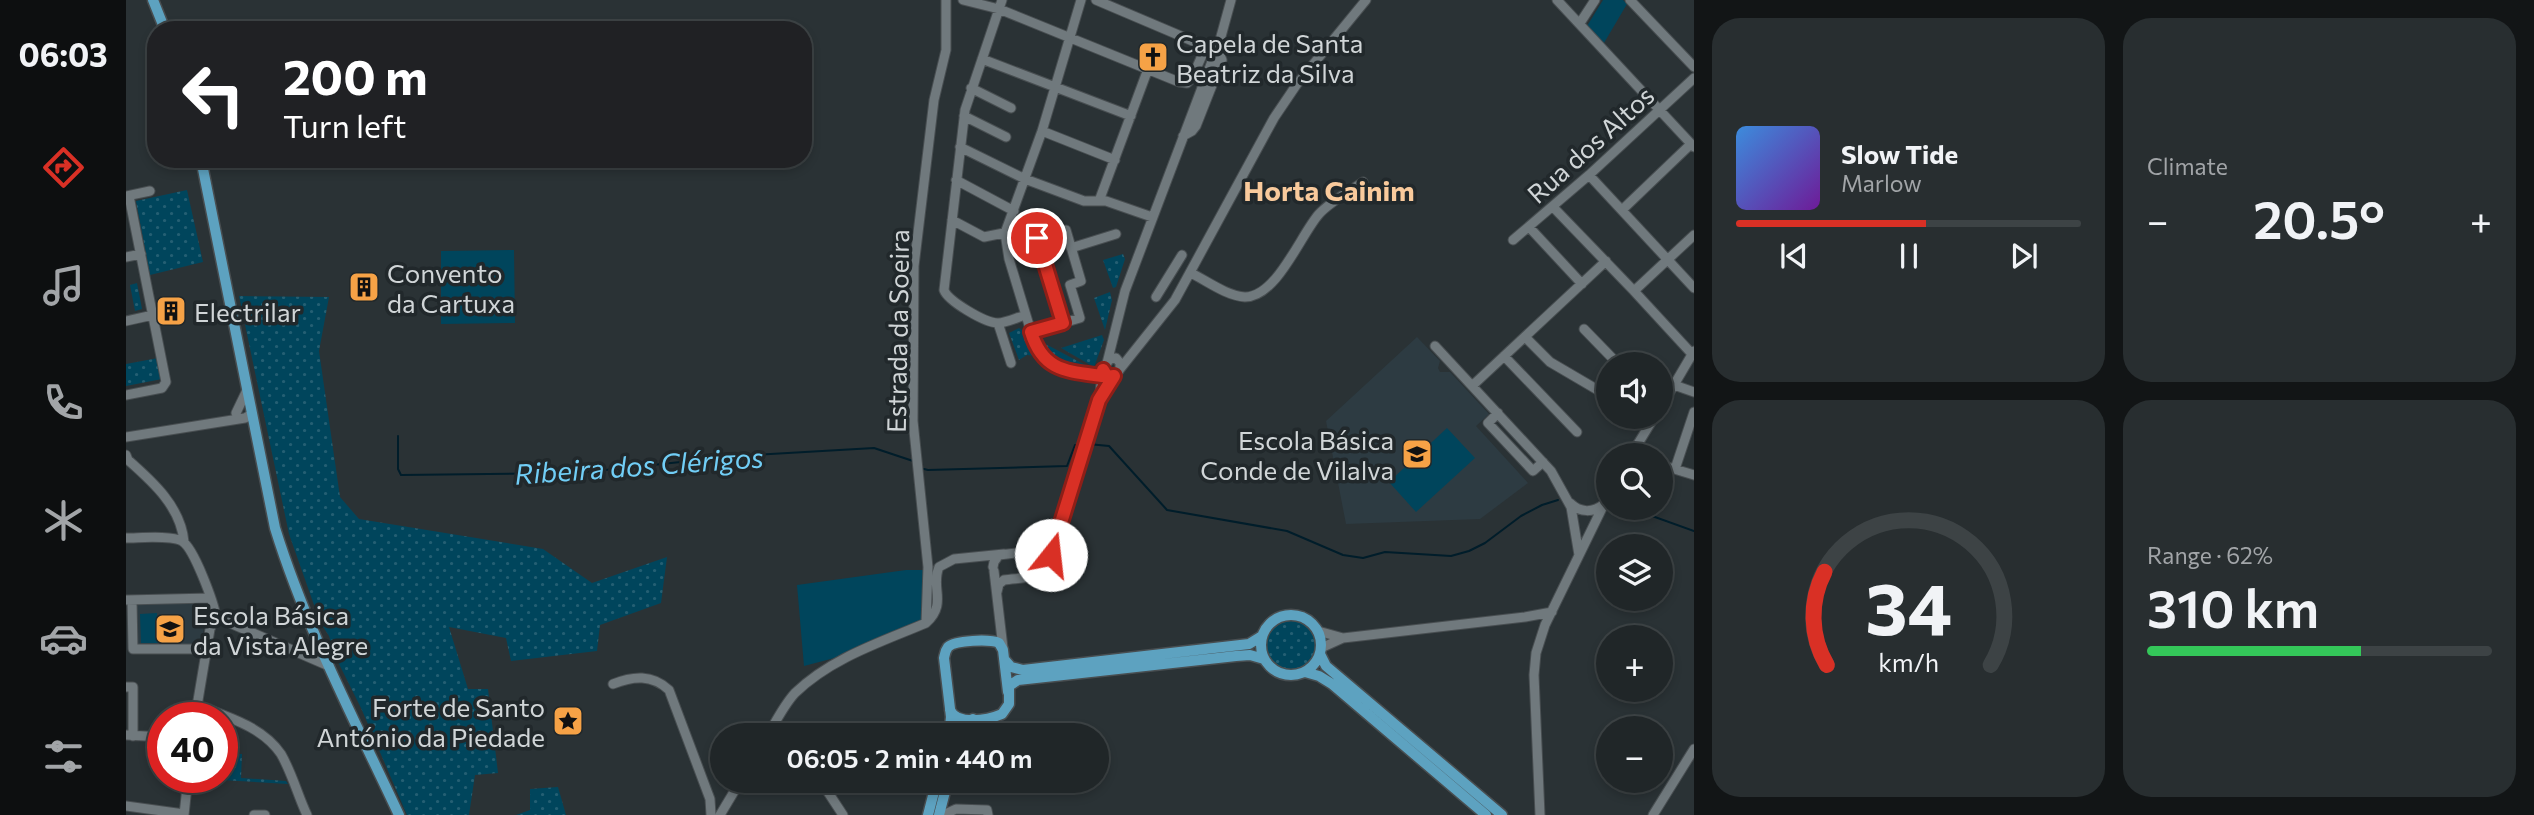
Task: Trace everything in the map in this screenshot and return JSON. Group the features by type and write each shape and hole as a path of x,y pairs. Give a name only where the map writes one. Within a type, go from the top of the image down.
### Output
{"main road":[{"path":"153,0 161,21"},
{"path":"203,168 275,528 289,574 322,652 399,815"},
{"path":"1320,651 1315,664 1305,672 1282,674 1264,659 1262,636 1277,618 1300,616 1310,622 1318,631 1320,651 1326,666 1502,815"},
{"path":"949,723 944,658 946,649 954,644 986,640 999,643 1008,665 1023,670 1249,644 1262,636"},
{"path":"1004,654 1009,698"},
{"path":"950,710 956,719 1002,715 1012,683 1022,680 1236,656 1250,655 1264,659"},
{"path":"1305,672 1320,676 1332,684 1486,815"},
{"path":"967,723 974,719"},
{"path":"928,815 934,793"},
{"path":"941,815 945,793"}],"street":[{"name":"Estrada da Soeira","path":"926,623 928,567 914,421 914,266 934,100 945,56 946,0"},
{"path":"963,0 1001,5 1069,37 1148,69 1187,83 1192,79 1204,51 1202,45 1096,0"},
{"path":"1081,0 1042,131 1005,233 1009,259 1031,332 1042,356 1051,365 1111,369 1132,351 1164,315 1191,273 1274,118 1297,84 1366,0"},
{"path":"997,592 1000,582 1035,576 1042,573 1048,564 1111,369 1114,335 1125,291 1217,48 1231,0"},
{"path":"1557,0 1693,145 1622,210"},
{"path":"1580,23 1595,0"},
{"path":"1630,0 1694,67"},
{"path":"1001,5 971,88 964,116 944,290 946,295 984,318 998,323 1026,315"},
{"path":"982,59 1131,116"},
{"path":"1099,201 1148,69"},
{"name":"Rua dos Altos","path":"1513,240 1590,175 1694,78"},
{"path":"971,88 1012,108"},
{"path":"964,116 1006,137"},
{"path":"1042,131 1115,160"},
{"path":"960,147 1025,179 1084,201 1114,203 1152,217"},
{"path":"1590,175 1694,288"},
{"path":"956,180 1014,211"},
{"path":"1191,273 1234,295 1247,297 1258,294 1291,259 1318,216 1363,182"},
{"path":"126,396 162,388 166,384 128,196 150,191"},
{"path":"1553,207 1693,353 1674,385 1694,392"},
{"path":"952,220 984,237 1033,227 1063,323"},
{"path":"1529,227 1582,284"},
{"path":"1031,332 1080,318 1070,285 1081,281 1066,230 1037,238"},
{"path":"1071,248 1116,234"},
{"path":"1634,290 1694,234"},
{"path":"126,257 141,254"},
{"path":"1156,297 1182,255"},
{"path":"1472,386 1606,261"},
{"path":"1170,275 1184,284"},
{"path":"126,321 153,315"},
{"path":"998,323 1012,363"},
{"path":"1584,328 1607,352"},
{"path":"1525,337 1550,362 1596,389"},
{"path":"1435,346 1543,462 1559,483 1575,525 1579,557"},
{"path":"1504,356 1577,432"},
{"path":"236,416 247,388"},
{"path":"126,437 210,422 236,416 243,411 253,414"},
{"path":"1694,412 1675,469 1694,475"},
{"path":"1498,413 1488,423 1533,471 1543,462"},
{"path":"236,416 256,433"},
{"path":"126,456 170,504 183,532 184,542 211,598 216,617 210,629 198,702"},
{"path":"1568,502 1584,510 1596,508"},
{"path":"1540,815 1534,668 1537,649 1545,625 1597,520"},
{"path":"126,538 173,538 184,542"},
{"path":"778,723 793,695 822,671 841,659 926,623 938,604 936,572 939,566 954,559 1047,549 1054,542"},
{"path":"1033,551 1046,558 1042,573"},
{"path":"1004,554 996,558 994,569 1004,654"},
{"path":"979,557 989,559 1000,577 1008,579"},
{"path":"207,649 133,649 129,600 211,598"},
{"path":"1318,631 1343,638 1552,612"},
{"path":"216,617 329,666"},
{"path":"1525,617 1545,625"},
{"path":"986,640 997,635 1000,623"},
{"path":"1320,651 1343,638"},
{"path":"304,654 322,652"},
{"path":"613,684 628,678 646,678 661,682 669,690 710,799 711,815"},
{"path":"126,687 133,687 129,736 147,737"},
{"path":"238,721 265,737 281,755 306,813 294,815"},
{"path":"1653,815 1694,750"},
{"path":"126,806 184,814 186,793"},
{"path":"720,815 733,793"},
{"path":"829,793 843,815"},
{"path":"944,797 956,809"},
{"path":"710,799 725,801 730,798"},
{"path":"941,815 956,809 987,812"},
{"path":"254,815 265,815"}],"shaded area":[{"path":"1603,0 1623,0 1627,4 1604,43 1587,26"},
{"path":"187,190 203,262 150,275 136,201"},
{"path":"514,250 515,323 441,324 441,251"},
{"path":"1123,254 1125,259 1116,287 1113,288 1103,260"},
{"path":"137,283 142,309 135,311 130,285"},
{"path":"1110,292 1112,300 1105,330 1094,298"},
{"path":"239,296 329,297 319,351 340,497 359,519 543,549 592,583 667,557 661,603 600,625 597,651 511,661 506,638 449,627 468,689 488,689 498,773 475,775 469,815 407,815 361,708 337,660 329,636 320,622 289,534"},
{"path":"1019,328 1023,331 1034,356 1027,355 1019,360 1009,333"},
{"path":"1102,335 1104,340 1094,367 1061,348"},
{"name":"Escola Básica Conde de Vilalva","path":"1417,337 1440,361 1440,372 1450,372 1489,414 1476,426 1528,483 1480,519 1346,524 1326,421"},
{"path":"1038,340 1089,367 1088,371 1052,359"},
{"path":"158,358 162,379 126,386 126,364"},
{"path":"1447,428 1475,458 1416,512 1389,482"},
{"path":"906,570 924,570 923,618 920,621 842,656 804,666 797,585"},
{"name":"Escola Básica da Vista Alegre","path":"203,601 206,604 206,614 201,646 136,645 135,607 138,604"},
{"path":"157,613 158,643 141,643 140,614"},
{"path":"1291,621 1308,628 1315,645 1308,662 1291,669 1274,662 1267,645 1274,628"},
{"path":"238,754 242,754 241,778 286,781 288,784 238,781"},
{"path":"558,787 566,815 516,815 530,810 530,789"}],"waterway":[{"name":"Ribeira dos Clérigos","path":"398,436 398,469 401,475 577,473 737,456 874,448 913,461"},
{"name":"Ribeira dos Clérigos","path":"1088,444 1109,446 1167,510 1287,531 1343,555 1363,558 1385,552 1451,556 1469,551 1485,543 1521,516 1558,500"},
{"name":"Ribeira dos Clérigos","path":"924,469 1067,466 1075,445 1083,445"},
{"name":"Ribeira dos Clérigos","path":"1663,520 1694,531"}],"place":[{"name":"Capela de Santa Beatriz da Silva","path":"1153,57"},
{"name":"Convento da Cartuxa","path":"364,287"},
{"name":"Electrilar","path":"171,311"},
{"name":"Escola Básica Conde de Vilalva","path":"1417,454"},
{"name":"Escola Básica da Vista Alegre","path":"170,629"},
{"name":"Forte de Santo António da Piedade","path":"568,721"}],"district":[{"name":"Horta Cainim","path":"1329,190"}],"route":[{"path":"1037,238 1063,323 1031,332 1035,345 1051,365 1091,375 1102,376 1103,370 1107,377 1114,376 1099,400 1051,555"}]}
